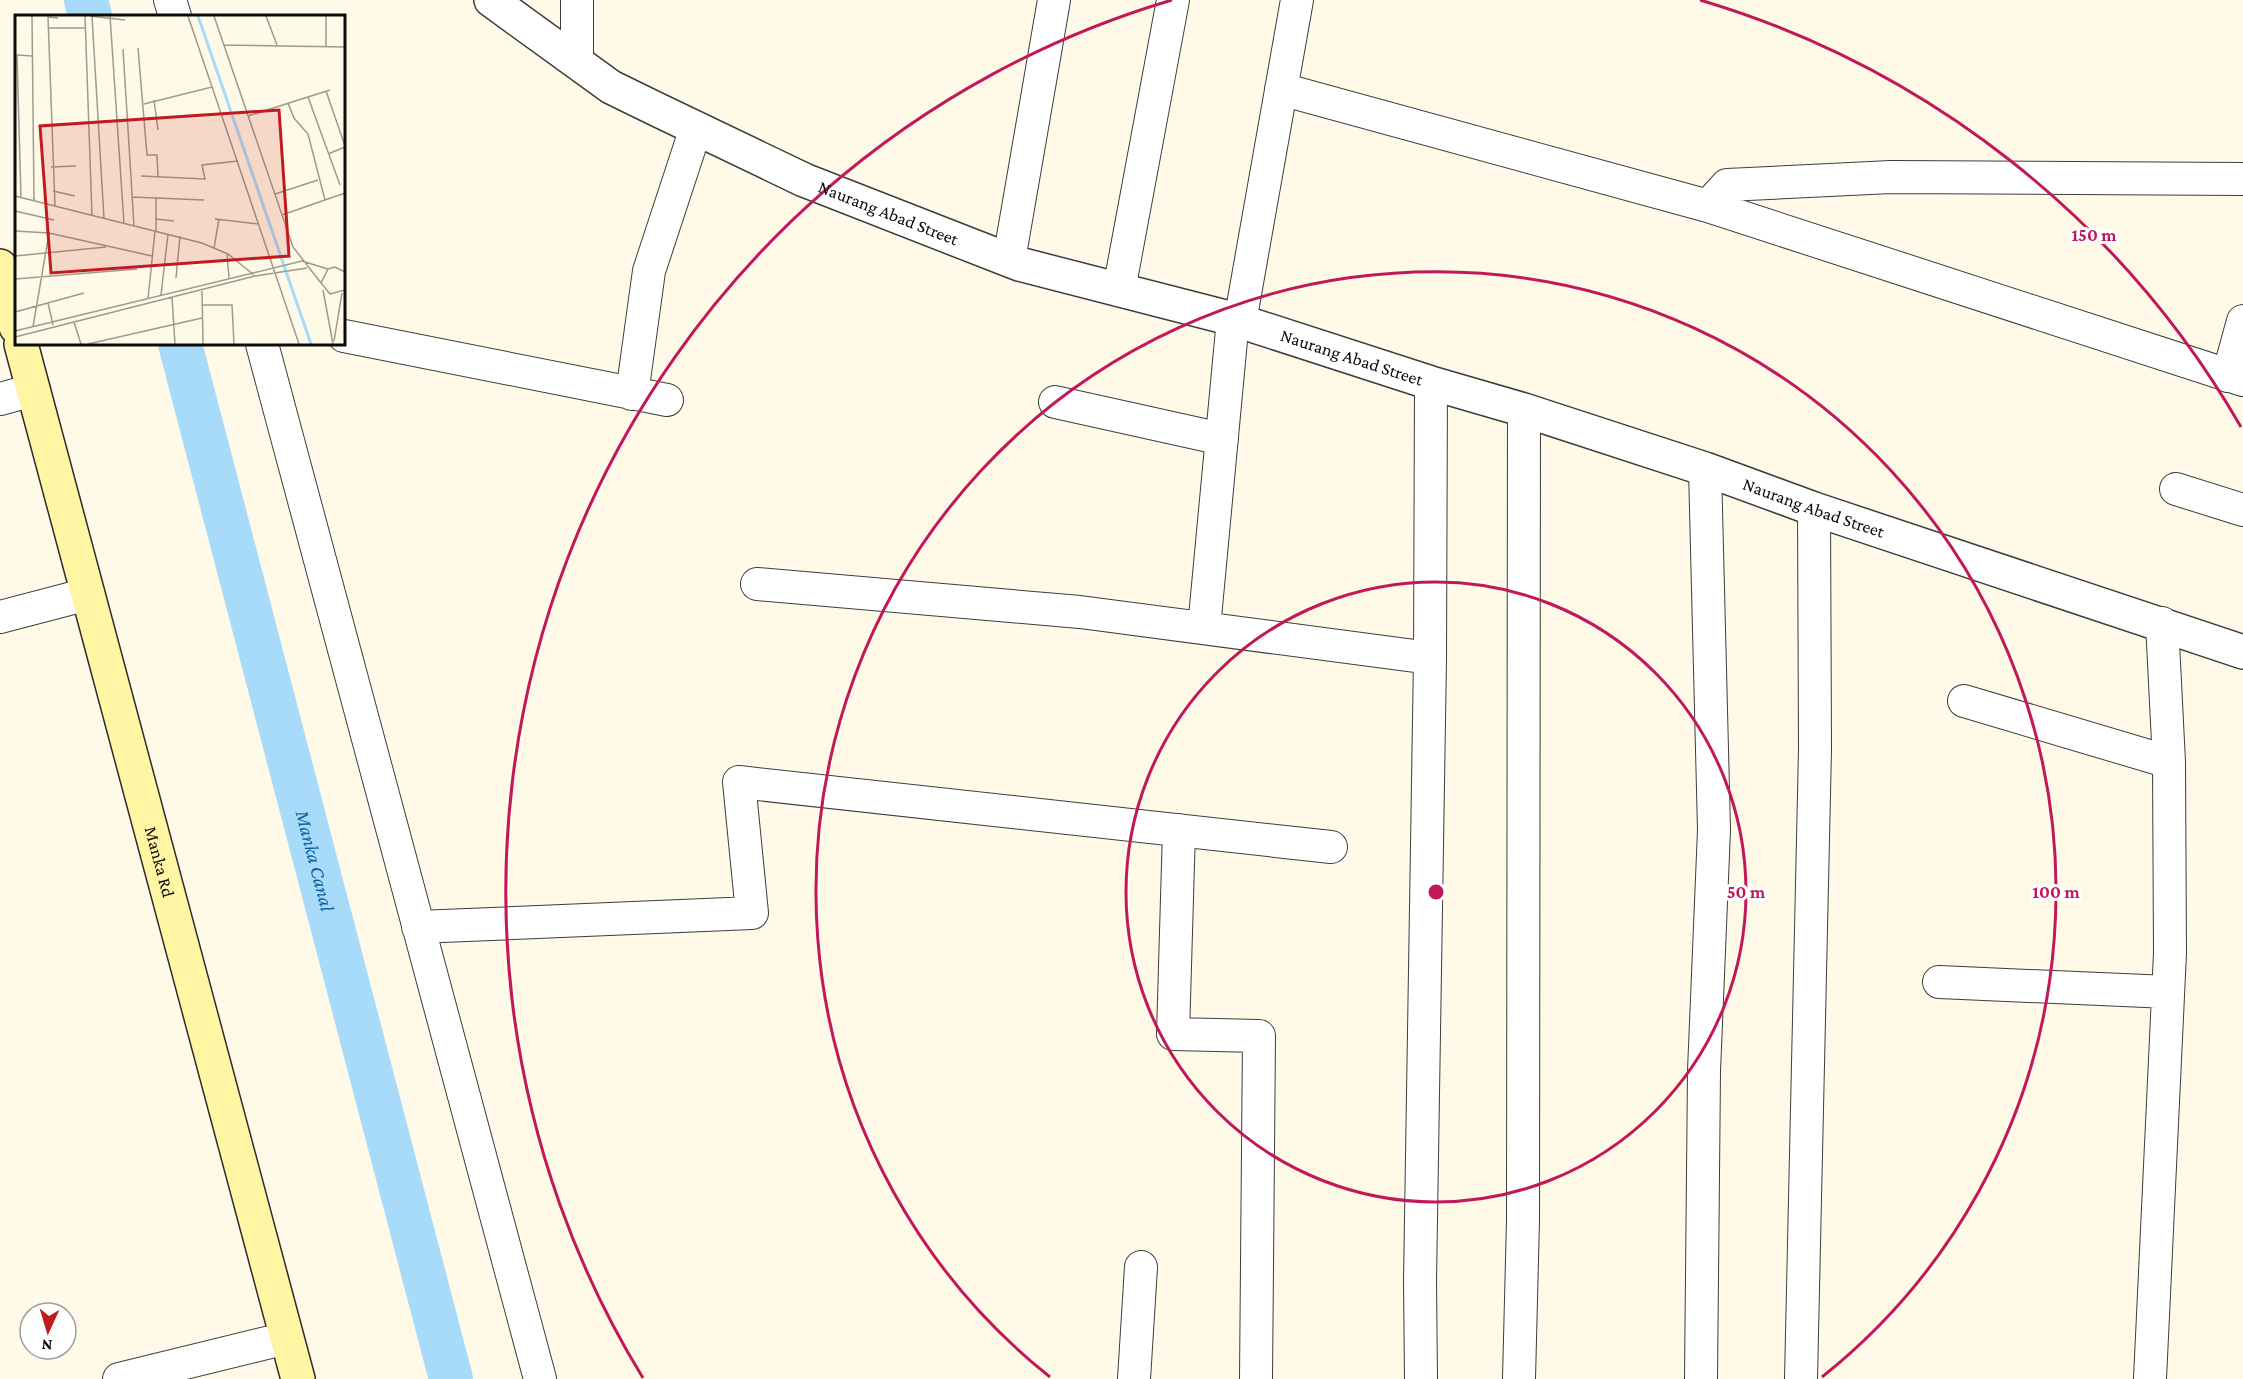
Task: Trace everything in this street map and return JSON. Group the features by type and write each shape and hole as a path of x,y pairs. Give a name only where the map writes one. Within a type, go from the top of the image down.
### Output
{"main road":[{"path":"0,266 15,323"},
{"name":"Manka Rd","path":"21,345 298,1379"}],"street":[{"path":"170,0 175,15"},
{"name":"Naurang Abad Street","path":"491,0 611,87 804,180 1009,260 1236,321 1524,410 1705,469 1814,509 2162,623 2243,652"},
{"path":"577,0 577,62"},
{"path":"1009,260 1054,0"},
{"path":"1119,290 1173,0"},
{"path":"1204,628 1236,321 1297,0"},
{"path":"1281,89 1708,206 2236,378 2243,321"},
{"path":"632,394 649,271 696,128"},
{"path":"1708,206 1727,184 1892,177 2243,179"},
{"path":"345,336 667,400"},
{"path":"262,345 540,1379"},
{"path":"1421,1379 1420,1281 1430,658 1431,383"},
{"path":"0,399 33,390"},
{"path":"1055,402 1222,439"},
{"path":"1519,1379 1523,1220 1524,410"},
{"path":"1701,1379 1704,1071 1714,830 1705,469"},
{"path":"2176,489 2243,510"},
{"path":"1802,1379 1815,749 1814,509"},
{"path":"758,584 1080,612 1430,658"},
{"path":"0,617 88,594"},
{"path":"2151,1379 2170,953 2169,762 2162,623"},
{"path":"1964,701 2169,762"},
{"path":"418,927 752,913 739,782 1331,847"},
{"path":"1179,830 1173,1034 1259,1036 1256,1379"},
{"path":"1939,982 2168,992"},
{"path":"1134,1379 1141,1266"},
{"path":"119,1379 287,1338"}],"waterway":[{"name":"Manka Canal","path":"86,0 90,15"},
{"name":"Manka Canal","path":"180,345 451,1379"}]}
